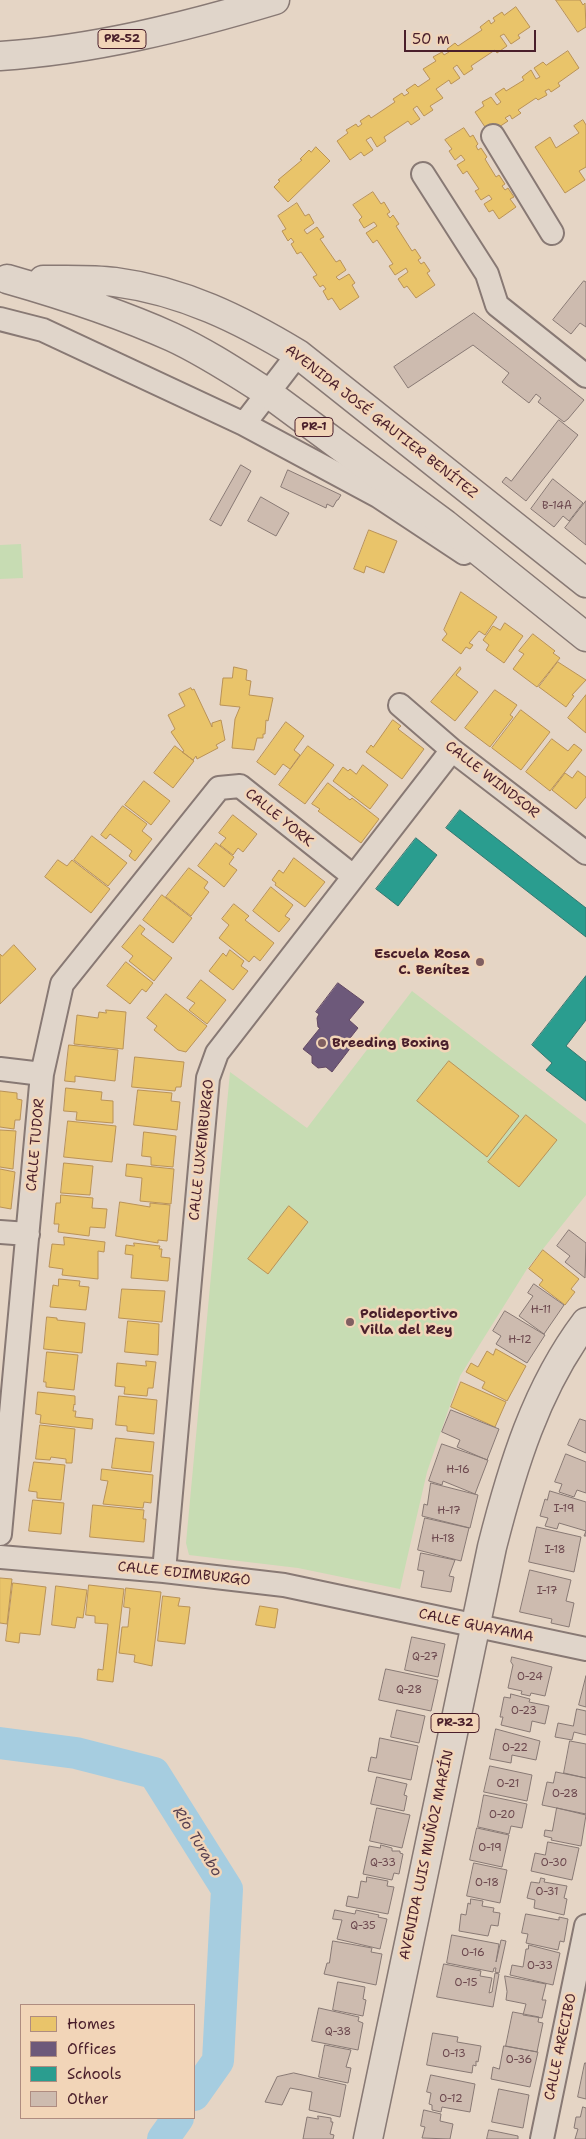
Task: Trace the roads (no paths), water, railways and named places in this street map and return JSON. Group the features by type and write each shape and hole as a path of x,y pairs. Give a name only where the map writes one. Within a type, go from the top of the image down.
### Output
{"main road":[{"name":"PR-52","path":"0,56 112,41 176,28 274,0"},
{"name":"AVENIDA JOSÉ GAUTIER BENÍTEZ","path":"4,278 113,282 144,286 200,302 264,333 298,354 586,583"},
{"name":"AVENIDA JOSÉ GAUTIER BENÍTEZ","path":"4,278 76,299 174,338 268,393 445,524 586,637"},
{"name":"AVENIDA LUIS MUÑOZ MARÍN","path":"386,2139 483,1628 492,1547 508,1484 524,1437 562,1358 586,1322"},
{"name":"AVENIDA LUIS MUÑOZ MARÍN","path":"368,2139 483,1628 528,1480 550,1421 572,1374 586,1355"}],"street":[{"path":"493,136 552,233"},
{"path":"423,174 487,274 497,305 586,376"},
{"path":"0,318 43,330 244,424 378,496 464,554 522,587"},
{"path":"244,424 298,354"},
{"name":"CALLE WINDSOR","path":"400,705 452,750 586,853"},
{"name":"CALLE LUXEMBURGO","path":"164,1571 208,1078 217,1053 452,750"},
{"name":"CALLE YORK","path":"205,806 219,788 240,786 353,876"},
{"name":"CALLE TUDOR","path":"0,1534 6,1395 28,1234 42,1074 62,984 205,806"},
{"path":"0,1069 42,1074"},
{"path":"0,1232 28,1234"},
{"name":"CALLE EDIMBURGO","path":"0,1557 164,1571 284,1585 366,1603"},
{"name":"CALLE GUAYAMA","path":"366,1603 586,1649"},
{"name":"CALLE ARECIBO","path":"542,2139 586,1926"}],"waterway":[{"name":"Río Turabo","path":"0,1743 76,1753 154,1773 227,1889 218,2061 195,2094"},
{"name":"Río Turabo","path":"163,2139 177,2119"}],"place":[{"name":"Escuela Rosa C. Benítez","path":"480,962"},
{"name":"Breeding Boxing","path":"322,1043"},
{"name":"Polideportivo Villa del Rey","path":"350,1322"}]}
